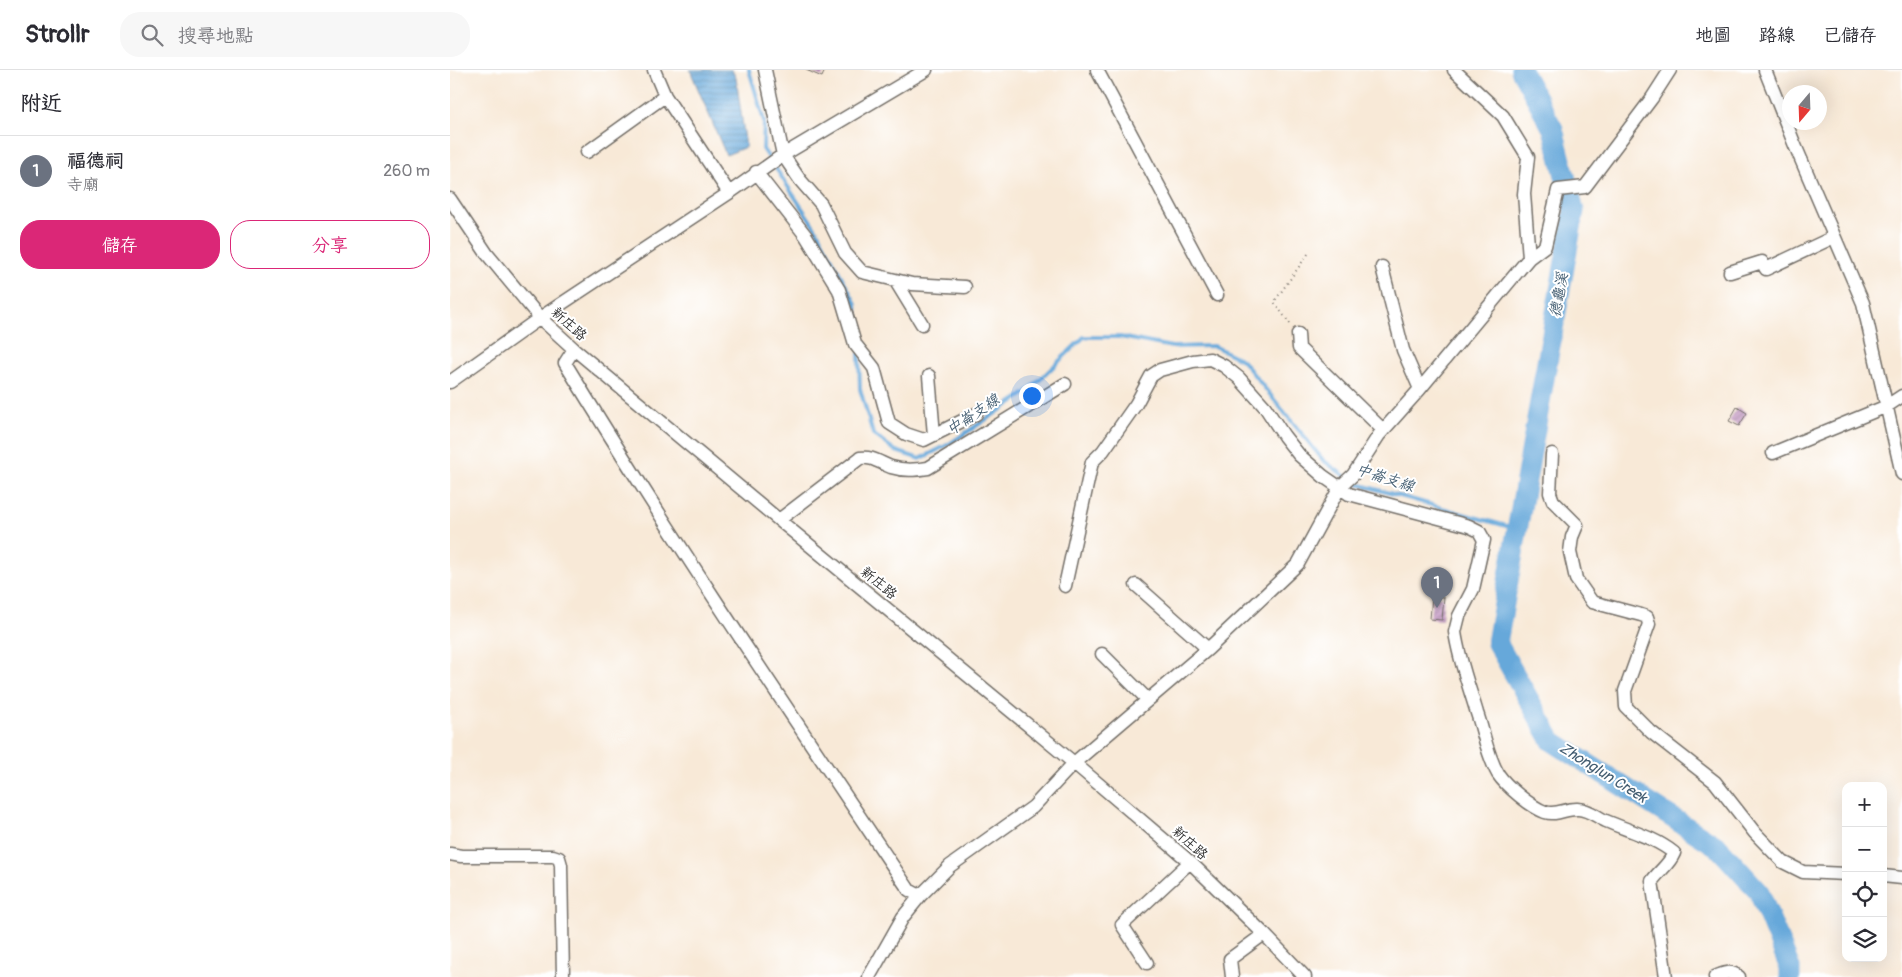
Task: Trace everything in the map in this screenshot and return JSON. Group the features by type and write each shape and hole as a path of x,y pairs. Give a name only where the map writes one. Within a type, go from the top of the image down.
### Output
{"street":[{"path":"654,70 665,96 729,193"},
{"path":"765,70 783,155 800,180 821,204 845,252 862,272 912,284 965,287"},
{"path":"450,382 540,318 729,193 756,172 926,70"},
{"path":"1097,70 1217,295"},
{"path":"1454,70 1503,116 1528,157 1524,194 1528,258"},
{"path":"869,977 903,918 920,896 950,866 1034,807 1074,763 1208,649 1298,564 1340,487 1353,475 1383,430 1420,389 1528,258 1545,246 1558,190 1585,187 1652,98 1670,70"},
{"path":"1764,70 1863,304 1902,474"},
{"path":"587,152 665,96"},
{"path":"756,172 806,236 839,290 855,344 874,368 889,423 906,434 924,440 976,414"},
{"name":"新庄路","path":"450,200 487,254 540,318 779,520 1074,763 1190,862 1305,977"},
{"path":"1730,272 1762,262 1766,269 1834,237"},
{"path":"1382,268 1403,350 1420,389"},
{"path":"896,280 922,324"},
{"path":"1298,334 1299,348 1383,430"},
{"path":"574,348 565,363 615,444 787,708 909,890 920,896"},
{"path":"1065,586 1092,462 1131,410 1151,376 1160,370 1193,361 1210,360 1224,366 1239,378 1265,407 1299,455 1323,476 1349,494 1470,526 1479,531 1484,540 1473,589 1459,616 1455,632 1489,755 1499,775 1509,787 1546,812 1560,813 1569,809 1579,808 1648,837 1664,845 1674,853 1671,860 1657,873 1652,881 1666,977"},
{"path":"929,376 934,435"},
{"path":"779,520 860,458 867,457 902,470 928,468 1065,384"},
{"path":"1773,453 1887,406 1902,396"},
{"path":"1552,454 1550,493 1553,501 1577,525 1572,537 1570,552 1576,579 1592,602 1647,617 1649,624 1625,691 1626,706 1651,732 1715,782 1755,833 1783,862 1803,872 1842,874"},
{"path":"1136,585 1208,649"},
{"path":"1102,654 1148,700"},
{"path":"450,854 460,856 553,856 559,858 561,865 563,977"},
{"path":"1147,963 1122,924 1190,862"},
{"path":"1887,876 1902,878"},
{"path":"1232,977 1230,959 1264,934"},
{"path":"1715,977 1727,972 1736,974 1739,977"}],"path":[{"path":"1298,334 1274,302 1308,254"}],"water":[{"path":"690,70 732,70 736,78 746,147 726,155"}],"building":[{"path":"806,70 825,70 822,77"},
{"path":"1737,407 1747,413 1739,426 1729,421"},
{"path":"1432,596 1444,597 1442,620 1430,619"}],"waterway":[{"name":"中崙支線","path":"749,70 764,121 763,149 816,229 856,304 858,335"},
{"name":"Zhonglun Creek","path":"1521,70 1553,129 1574,211 1497,643 1552,741 1718,847 1759,892 1790,968 1790,977"},
{"name":"中崙支線","path":"859,354 860,389 873,434 896,451 920,459 949,444 1026,393 1084,337 1120,337 1172,347 1214,346 1242,360 1323,460 1354,483 1517,529"}],"place":[{"name":"福德祠","path":"1437,608"}],"water label":[{"name":"德龜溪","path":"1559,295"}]}
